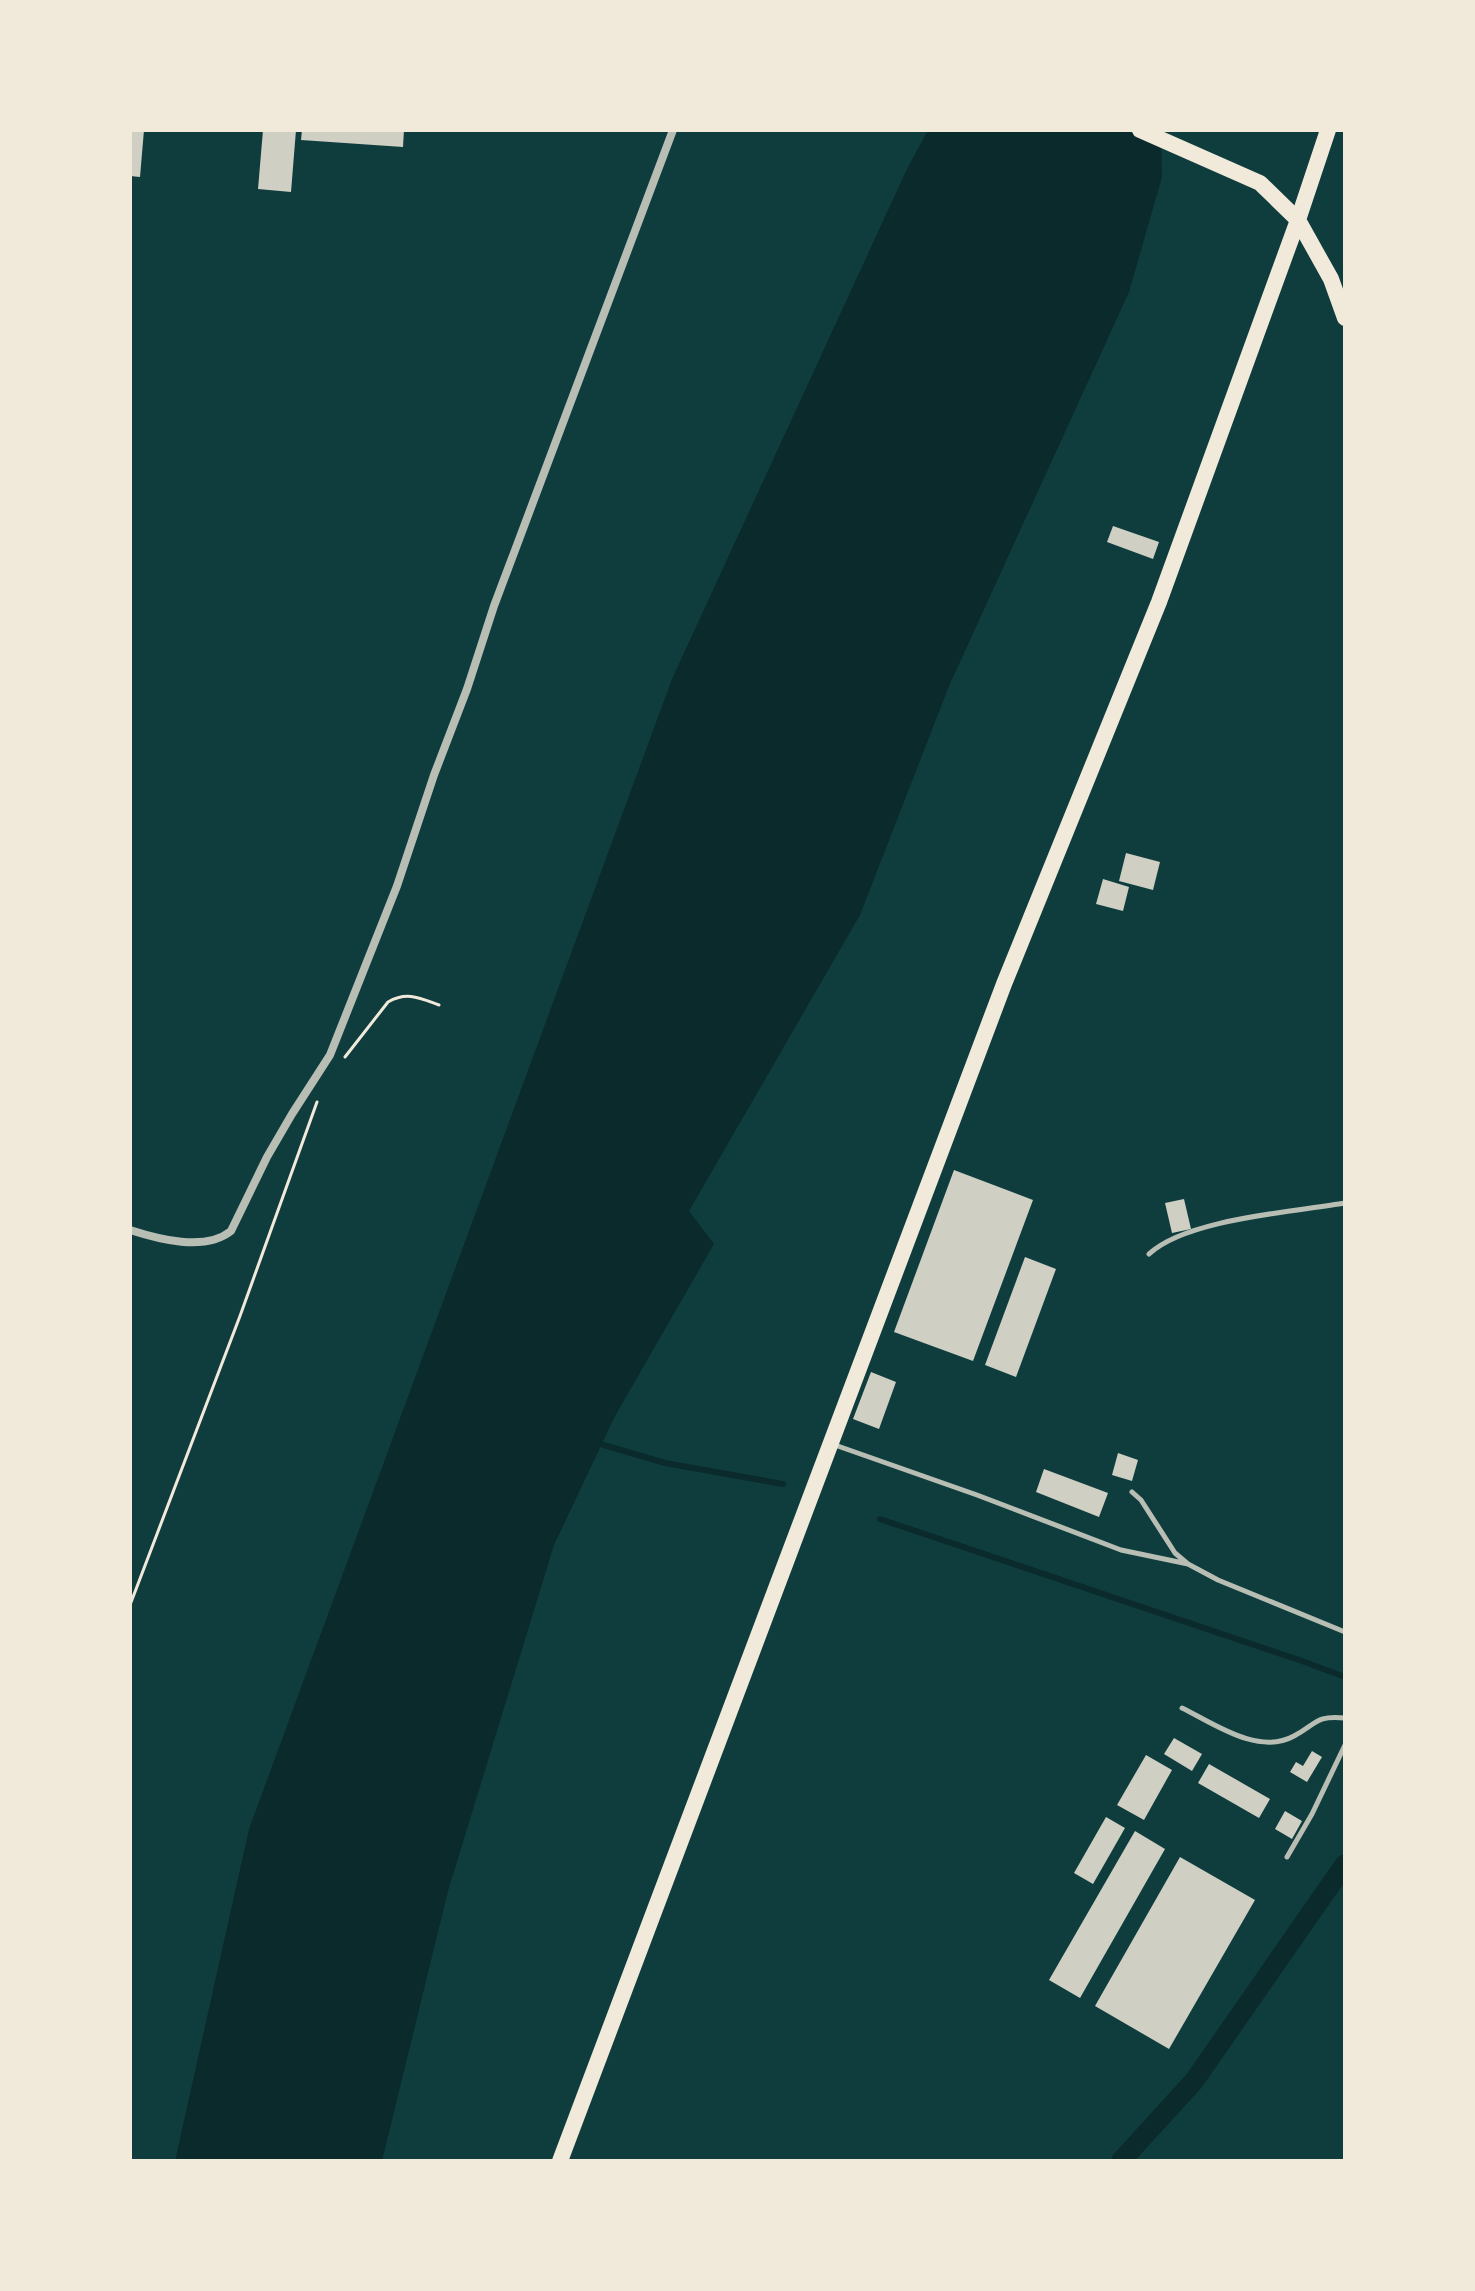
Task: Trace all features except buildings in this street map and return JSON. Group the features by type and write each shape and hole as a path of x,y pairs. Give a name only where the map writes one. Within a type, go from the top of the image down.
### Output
{"main road":[{"path":"1140,130 1260,183 1298,220 1331,279 1345,318"},
{"path":"560,2161 1004,984 1159,602 1328,130"}],"street":[{"path":"130,1230 188,1241 214,1239 231,1231 292,1114 330,1055 397,886 494,606 673,130"}],"lane":[{"path":"1149,1254 1166,1241 1198,1229 1345,1203"},
{"path":"831,1444 1121,1550 1188,1564"},
{"path":"1132,1492 1141,1500 1175,1553 1188,1564 1218,1580 1345,1632"},
{"path":"1182,1708 1236,1735 1259,1741 1280,1741 1293,1737 1328,1716 1345,1718"},
{"path":"1287,1857 1312,1814 1345,1745"}],"path":[{"path":"344,1059 388,1002 397,997 414,996 439,1005"},
{"path":"130,1605 317,1102"}],"water":[{"path":"928,130 1161,130 1162,177 1129,292 949,686 860,915 689,1211 714,1244 615,1416 554,1545 448,1891 382,2161 175,2161 249,1829 672,679 907,169"}],"waterway":[{"path":"597,1443 665,1463 783,1484"},
{"path":"880,1519 1345,1677"},
{"path":"1121,2161 1194,2081 1345,1864"}]}
